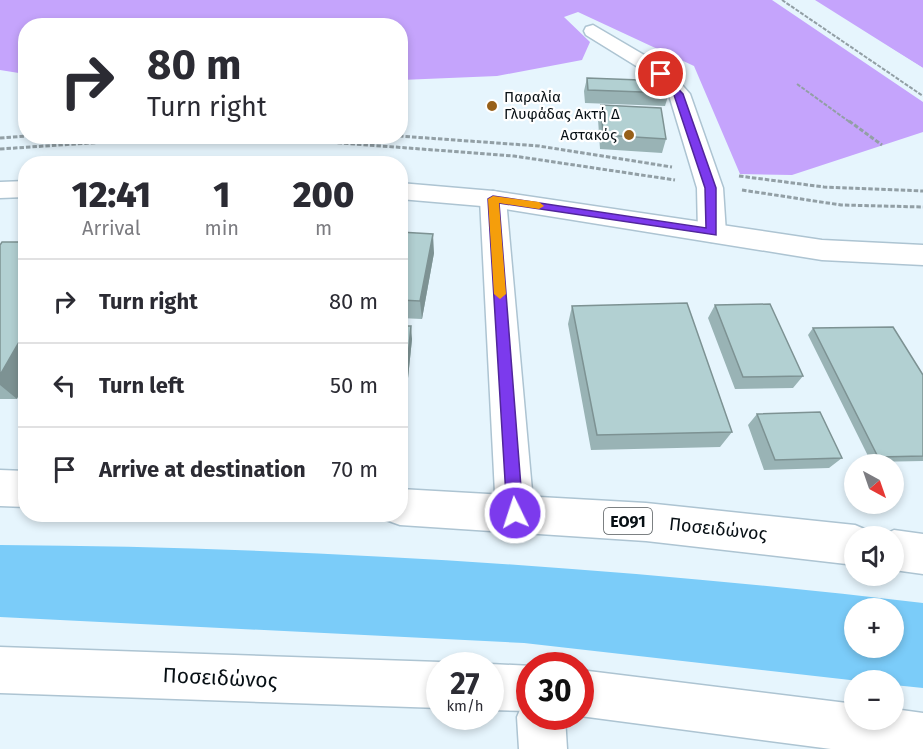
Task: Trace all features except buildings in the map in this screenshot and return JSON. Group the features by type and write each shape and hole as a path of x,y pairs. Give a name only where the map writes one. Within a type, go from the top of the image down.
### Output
{"main road":[{"path":"593,31 661,74 679,94 707,178 712,233"},
{"path":"0,190 18,189"},
{"path":"408,192 493,199 822,250 923,255"},
{"path":"493,199 515,513"},
{"path":"0,488 18,489"},
{"name":"Ποσειδώνος","path":"408,507 669,525 844,544"},
{"path":"904,551 923,554"},
{"name":"Ποσειδώνος","path":"0,670 426,685"},
{"path":"594,695 923,736"},
{"path":"542,730 543,749"}],"path":[{"path":"782,0 923,96"},
{"path":"797,84 882,146"},
{"path":"0,138 18,137"},
{"path":"408,137 539,146 841,205 923,207"},
{"path":"0,149 75,144"},
{"path":"354,144 514,156 707,178 824,187 923,191"}],"shaded area":[{"path":"0,0 772,0 923,102 923,132 792,175 740,174 694,66 578,12 564,17 590,42 582,60 497,76 408,80 408,18 18,18 18,73 0,70"},
{"path":"815,0 923,0 923,68"},
{"path":"0,545 231,550 462,561 693,579 879,598 844,598 844,658 904,658 904,601 923,603 923,688 904,686 904,670 844,670 844,679 524,643 0,617"}],"pier":[{"path":"812,0 923,68 923,71 813,3"}],"slow traffic":[{"path":"500,294 493,199 539,206"}],"place":[{"name":"Παραλία Γλυφάδας Ακτή Δ","path":"492,106"},
{"name":"Αστακός","path":"629,135"}],"route":[{"path":"515,513 493,199 712,233 710,188 679,94 661,74"}]}
